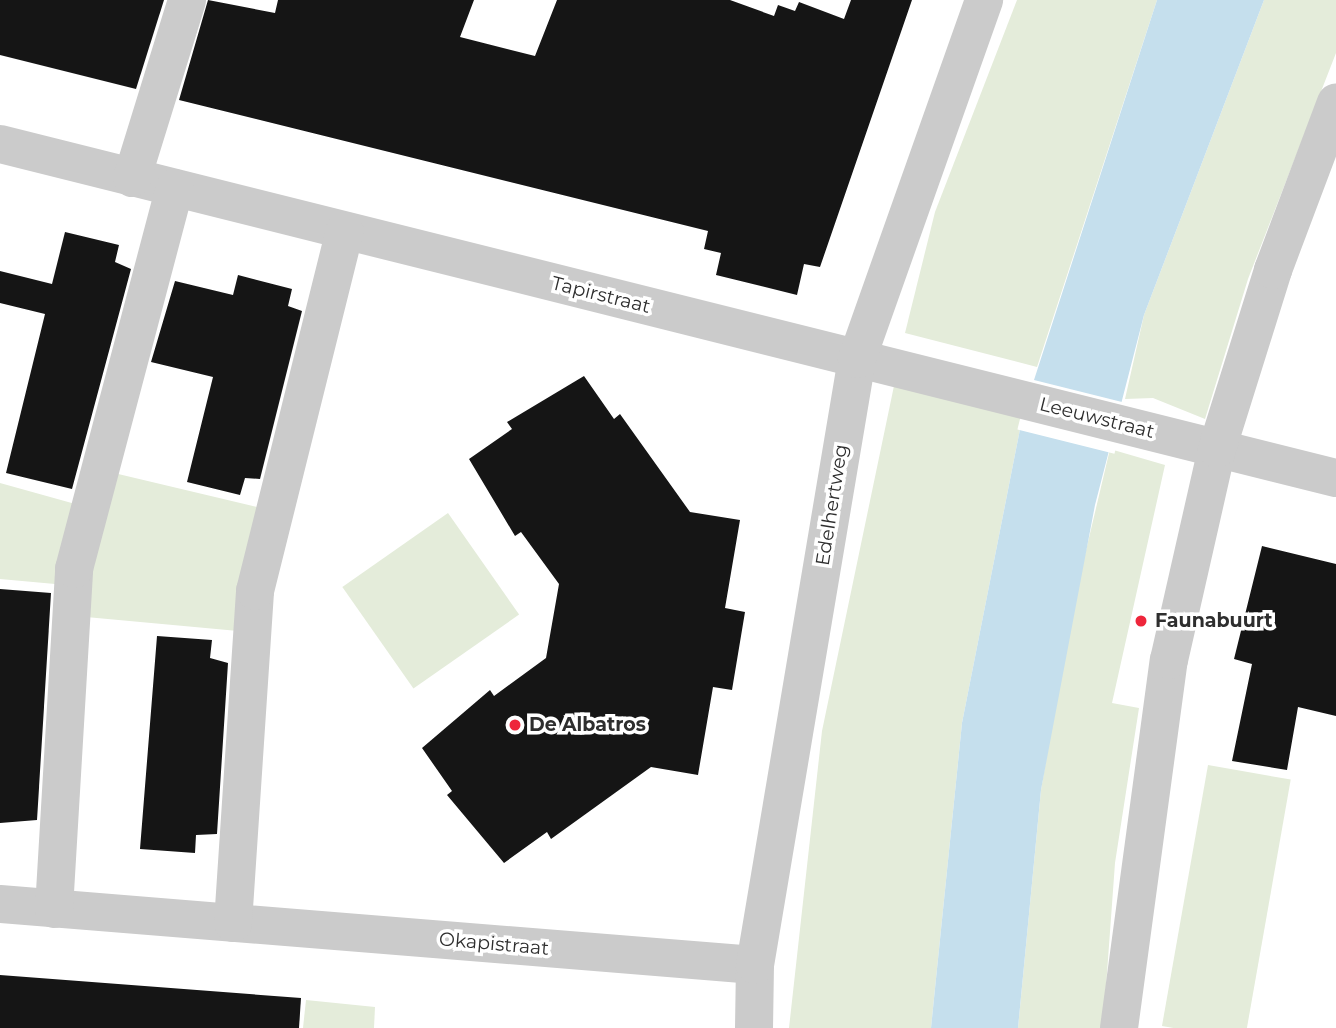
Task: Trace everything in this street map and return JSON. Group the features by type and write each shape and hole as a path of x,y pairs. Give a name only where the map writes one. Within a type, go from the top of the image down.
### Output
{"street":[{"path":"132,178 187,0"},
{"name":"Edelhertweg","path":"754,1028 755,965 856,359 984,0"},
{"path":"1119,1028 1169,660 1217,449 1273,270 1336,102"},
{"name":"Tapirstraat","path":"1,149 175,188 856,359"},
{"path":"54,909 74,569 175,188"},
{"path":"233,923 255,591 345,231"},
{"name":"Leeuwstraat","path":"856,359 1336,478"},
{"name":"Okapistraat","path":"0,904 755,965"}],"green space":[{"path":"1017,0 1157,0 1037,367 905,333 935,212"},
{"path":"1264,0 1336,0 1336,53 1248,279 1205,419 1153,398 1125,399 1144,315"},
{"path":"895,381 1023,414 962,723 931,1028 789,1028 822,731"},
{"path":"1110,449 1165,465 1112,703 1139,708 1115,863 1103,1028 1018,1028 1041,790 1070,618"},
{"path":"114,473 261,508 238,631 86,617 88,587 0,579 0,483 104,512"},
{"path":"448,513 519,615 413,689 342,587"},
{"path":"1208,765 1291,780 1247,1028 1162,1026"},
{"path":"306,1000 375,1007 374,1028 303,1028"}],"water":[{"path":"1157,0 1264,0 1144,315 1095,505 1041,790 1018,1028 931,1028 962,723 1023,414"}],"pier":[{"path":"1030,379 1127,403 1114,454 1017,429"}],"building":[{"path":"0,0 164,0 136,89 0,55"},
{"path":"208,0 275,13 278,0 474,0 460,37 535,56 557,0 730,0 774,16 778,5 795,11 799,2 844,19 851,0 912,0 820,267 804,264 797,295 716,275 721,253 704,249 708,231 179,100"},
{"path":"65,232 119,245 115,262 131,269 72,489 6,473 45,314 0,303 0,271 52,284"},
{"path":"238,275 292,289 288,306 302,311 260,479 245,478 240,495 187,482 213,377 151,362 175,281 233,295"},
{"path":"584,376 614,419 620,414 690,512 740,520 725,608 745,612 732,690 713,687 698,775 651,767 551,839 547,832 504,863 447,795 452,791 422,748 490,690 494,696 546,658 559,584 521,532 515,536 469,459 512,429 507,422"},
{"path":"1262,546 1336,564 1336,716 1298,707 1287,770 1232,761 1252,664 1234,659"},
{"path":"0,589 51,593 37,820 0,823"},
{"path":"157,636 212,640 210,658 228,663 217,834 196,835 195,853 140,849"},
{"path":"0,975 301,998 299,1028 0,1028"}],"place":[{"name":"Faunabuurt","path":"1141,621"},
{"name":"De Albatros","path":"515,725"}]}
